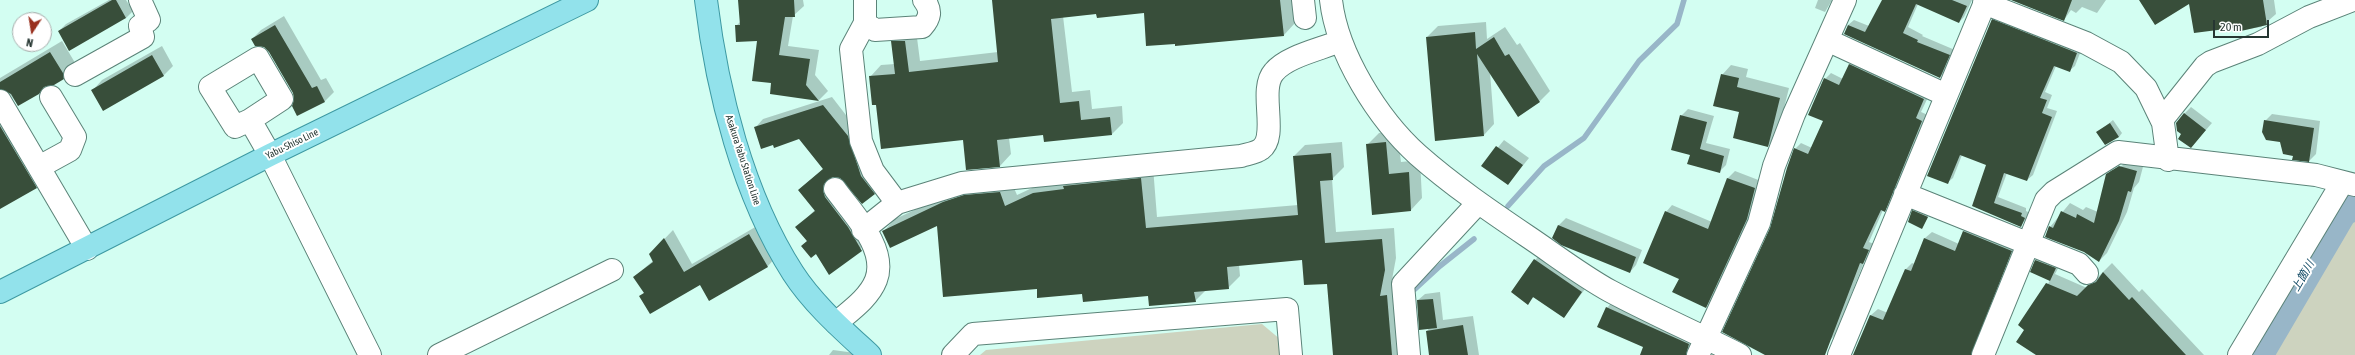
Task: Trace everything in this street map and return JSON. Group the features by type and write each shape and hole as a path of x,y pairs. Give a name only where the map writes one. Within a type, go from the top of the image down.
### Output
{"main road":[{"name":"Yabu-Shiso Line","path":"0,292 270,155 587,0"},
{"name":"Asakura Yabu Station Line","path":"706,0 711,45 732,126 751,190 764,221 793,274 814,300 870,355"}],"street":[{"path":"75,75 143,37 140,26 149,20 140,0"},
{"path":"865,0 865,23 851,49 861,141 873,171 897,204"},
{"path":"865,23 875,30 922,27 929,20 930,8 924,0"},
{"path":"1331,0 1333,19 1340,41 1351,66 1379,112 1417,154 1478,203 1609,290 1702,346 1740,355"},
{"path":"1702,346 1759,223 1774,166 1794,114 1845,0"},
{"path":"2162,120 2205,66 2211,62 2258,44 2309,17 2353,0"},
{"path":"1839,355 1985,2 2086,43 2121,62 2146,88 2162,120 2168,160"},
{"path":"1827,40 1946,95"},
{"path":"863,230 897,204 962,182 1241,156 1262,149 1268,138 1267,90 1273,72 1292,59 1340,41"},
{"path":"38,167 70,150 76,137 51,97"},
{"path":"0,101 87,249"},
{"path":"250,120 270,155 370,355"},
{"path":"1983,355 2046,200 2054,192 2098,162 2118,152 2168,160 2316,176 2348,184 2238,355"},
{"path":"835,189 874,247 880,266 875,281 863,299 836,323"},
{"path":"1905,194 2079,264 2087,273"},
{"path":"1409,355 1404,284 1478,203"},
{"path":"439,355 612,270"},
{"path":"953,355 973,334 1287,309 1290,355"}],"green space":[{"path":"2355,218 2355,355 2272,355"},
{"path":"1262,324 1281,340 1282,355 980,355 986,350"}],"building":[{"path":"112,0 116,0 126,18 69,51 58,31"},
{"path":"738,0 794,0 795,17 785,17 779,55 810,59 806,85 819,101 770,94 771,83 752,81 757,41 736,42 735,25 740,25"},
{"path":"992,0 1280,0 1284,36 1175,46 1175,44 1146,46 1144,13 1097,18 1096,14 1051,19 1060,103 1079,101 1081,120 1110,117 1112,135 1044,142 1043,135 997,140 1000,167 966,170 963,140 881,149 876,105 872,105 869,76 895,74 891,41 905,41 909,72 998,62"},
{"path":"1882,0 1952,0 1967,6 1959,23 1916,4 1903,33 1918,40 1917,42 1950,55 1940,78 1844,34 1848,25 1865,32"},
{"path":"2011,0 2072,0 2064,21"},
{"path":"2139,0 2263,0 2267,25 2241,31 2241,27 2194,33 2189,4 2155,25"},
{"path":"1992,19 2077,53 2070,72 2054,66 2040,98 2047,100 2042,113 2052,117 2027,181 2004,173 1994,203 2022,213 2021,216 2025,218 2021,227 1972,206 1986,165 1960,155 1948,184 1927,176"},
{"path":"275,25 312,88 317,86 325,102 297,116 292,106 294,99 293,93 269,52 264,47 255,46 251,39"},
{"path":"1475,32 1476,49 1494,37 1505,56 1509,54 1540,102 1518,117 1477,54 1484,136 1435,141 1426,37"},
{"path":"50,52 63,73 64,79 54,85 44,87 39,94 18,106 11,94 0,89 0,82"},
{"path":"152,55 164,76 103,111 91,90"},
{"path":"1849,64 1924,99 1916,118 1922,121 1885,212 1881,210 1863,248 1869,250 1863,264 1860,263 1825,355 1765,355 1722,332 1770,228 1794,148 1808,154 1823,121 1808,115 1824,78 1839,85"},
{"path":"1721,74 1739,78 1737,87 1780,98 1768,147 1733,138 1739,112 1713,106"},
{"path":"823,105 848,136 861,176 875,194 862,204 840,178 833,177 824,184 823,190 825,197 848,227 862,251 829,275 816,254 811,258 801,246 807,241 795,227 815,211 798,190 823,169 799,139 774,148 773,145 761,149 754,127"},
{"path":"2184,113 2206,130 2191,148 2178,139 2181,134 2177,131 2176,123"},
{"path":"1680,115 1707,122 1700,149 1724,156 1720,173 1687,164 1690,155 1671,150"},
{"path":"2264,120 2314,128 2309,162 2292,160 2293,156 2283,154 2280,142 2266,140 2262,132"},
{"path":"2110,123 2119,137 2105,145 2096,132"},
{"path":"0,126 37,188 0,209"},
{"path":"1386,142 1389,174 1409,172 1411,211 1372,215 1366,144"},
{"path":"1496,146 1523,165 1508,185 1481,166"},
{"path":"1331,153 1333,180 1320,181 1325,243 1382,239 1385,270 1380,296 1387,295 1392,355 1333,355 1327,284 1304,285 1302,260 1227,267 1229,289 1194,292 1196,302 1149,306 1148,296 1083,302 1082,294 1037,298 1037,289 943,297 937,226 890,248 882,231 943,202 964,195 1000,192 1005,206 1033,193 1064,189 1063,186 1141,178 1146,228 1298,215 1293,156"},
{"path":"2119,166 2137,171 2131,192 2128,191 2119,221 2099,262 2084,252 2045,237 2049,226 2053,228 2061,211 2076,218 2077,214 2094,223 2106,174"},
{"path":"1727,178 1755,188 1747,219 1706,308 1672,292 1679,279 1643,263 1665,211 1708,229"},
{"path":"1912,210 1928,217 1922,229 1908,222"},
{"path":"1558,225 1636,257 1630,273 1561,245 1552,238"},
{"path":"1963,231 2012,251 1971,355 1853,355 1870,315 1883,320 1905,269 1911,271 1924,238 1955,251"},
{"path":"749,234 768,267 709,301 700,285 650,314 639,296 644,293 633,277 653,262 649,254 664,238 684,272"},
{"path":"1534,259 1582,292 1564,318 1533,297 1528,305 1511,292"},
{"path":"2035,260 2056,268 2050,281 2030,272"},
{"path":"2103,272 2129,300 2132,297 2186,355 2036,355 2016,342 2024,330 2018,325 2046,283 2077,296 2088,285 2096,282"},
{"path":"1433,299 1437,328 1419,330 1417,300"},
{"path":"1606,307 1689,344 1686,355 1640,355 1643,347 1597,327"},
{"path":"1463,325 1468,355 1429,355 1426,331"}],"waterway":[{"path":"1508,206 1544,166 1584,138 1639,61 1677,24 1684,0"},
{"name":"上箇川","path":"2256,355 2341,210 2355,203"},
{"path":"1415,289 1440,266 1474,239"}]}
